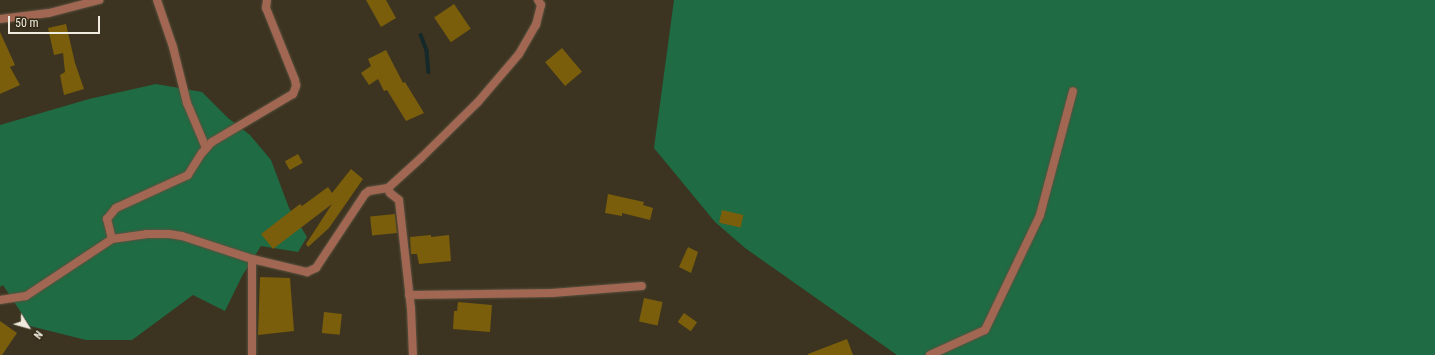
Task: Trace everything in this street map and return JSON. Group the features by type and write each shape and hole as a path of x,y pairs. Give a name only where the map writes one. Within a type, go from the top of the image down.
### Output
{"street":[{"path":"0,18 49,13 99,0"},
{"path":"157,0 173,47 187,103 206,148"},
{"path":"112,239 107,224 110,213 116,208 188,175 206,148 212,142 293,94 296,86 295,80 266,8 267,0"},
{"path":"0,300 26,296 112,239 146,234 169,234 190,238 252,259 307,272 316,268 321,264 366,194 369,191 388,188 478,102 519,54 536,25 541,5 538,0"},
{"path":"930,355 985,330 1040,215 1073,91"},
{"path":"388,188 390,193 399,200 414,355"},
{"path":"252,259 252,355"},
{"path":"409,295 552,293 642,286"}],"green space":[{"path":"674,0 1435,0 1435,355 897,355 745,248 715,222 654,148"},
{"path":"156,84 202,92 228,118 250,135 271,160 289,208 307,237 298,252 261,246 242,276 225,311 193,295 132,340 86,340 30,326 3,285 0,287 0,125 89,99"}],"building":[{"path":"366,0 386,0 396,18 381,27"},
{"path":"454,4 471,29 451,42 434,17"},
{"path":"66,24 75,63 84,89 64,95 60,75 65,72 63,53 54,55 48,28"},
{"path":"0,32 15,65 10,67 20,85 0,94"},
{"path":"562,48 582,72 565,86 545,62"},
{"path":"386,50 403,83 405,82 424,113 406,121 387,90 384,91 378,79 369,85 361,73 371,66 368,59"},
{"path":"298,154 303,163 290,170 285,161"},
{"path":"351,169 363,179 329,228 308,247 306,244 332,204 273,249 261,234 300,204 302,206 328,187 332,193"},
{"path":"608,194 644,202 643,205 653,208 650,220 622,213 622,216 605,213"},
{"path":"722,210 743,215 741,228 719,223"},
{"path":"395,214 397,233 372,236 370,217"},
{"path":"431,235 431,237 449,235 451,261 419,264 417,254 411,254 410,237"},
{"path":"688,247 698,252 691,273 679,267"},
{"path":"260,277 290,278 294,331 258,335"},
{"path":"644,298 663,302 658,325 639,321"},
{"path":"458,302 492,305 490,332 453,329 454,311 457,311"},
{"path":"324,312 342,314 340,335 322,333"},
{"path":"684,313 697,322 691,331 678,322"},
{"path":"0,321 17,333 2,355 0,355"},
{"path":"847,339 853,355 808,355 808,354"}],"waterway":[{"path":"421,35 427,51 429,72"}]}
